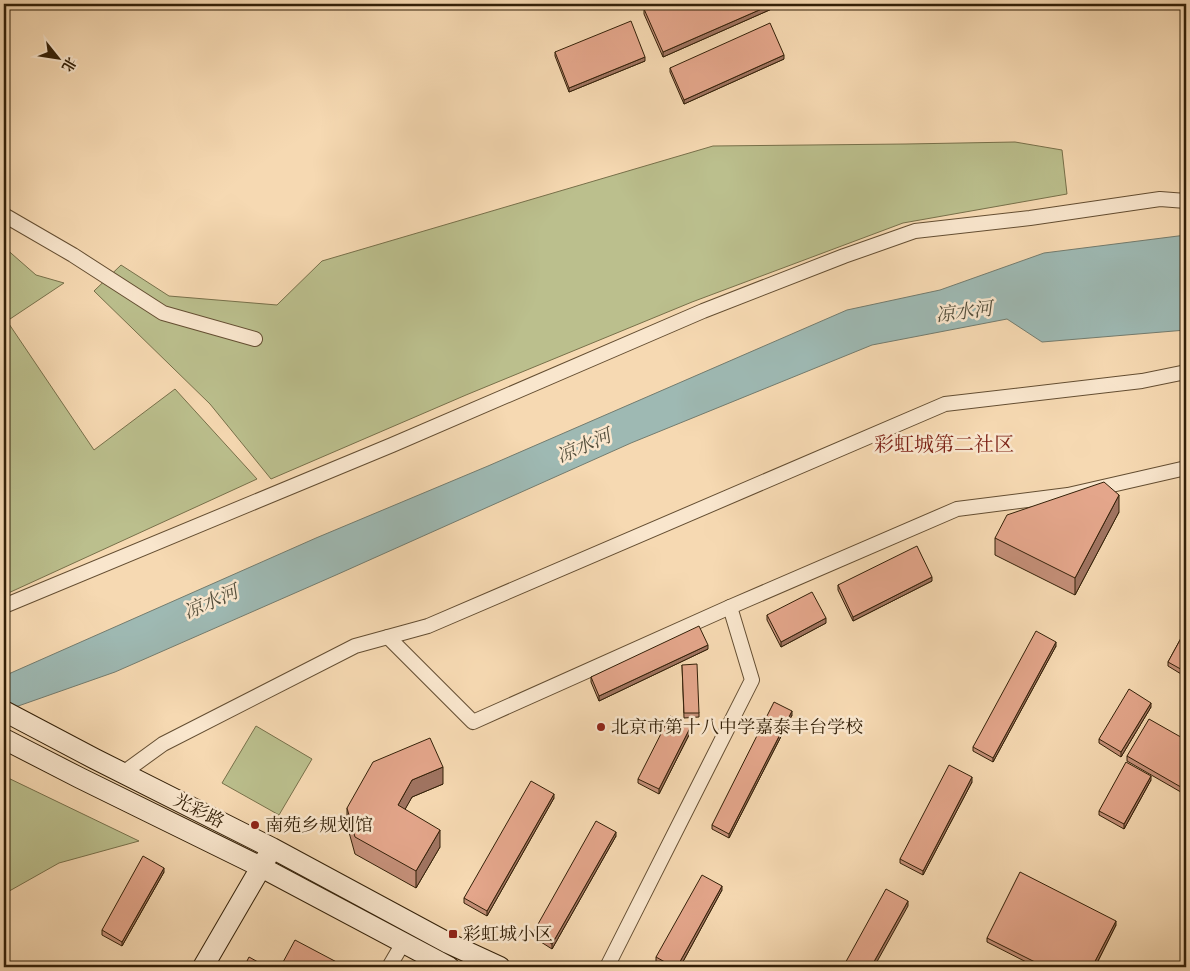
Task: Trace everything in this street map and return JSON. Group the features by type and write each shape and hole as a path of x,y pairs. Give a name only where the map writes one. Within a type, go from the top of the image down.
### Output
{"main road":[{"name":"光彩路","path":"4,711 272,848 448,943 500,967"},
{"name":"光彩路","path":"4,739 261,867 449,967"},
{"path":"203,967 272,848"}],"street":[{"path":"4,606 392,445 704,311 844,256 915,231 1030,218 1160,199 1186,201"},
{"path":"4,215 73,255 163,313 255,339"},
{"path":"123,773 162,744 355,646 428,626 944,404 1142,381 1186,372"},
{"path":"388,637 473,722 730,607 957,509 1068,495 1186,468"},
{"path":"607,967 752,680 730,607"},
{"path":"389,967 403,943"}],"green space":[{"path":"1015,142 1062,150 1067,194 903,223 692,302 466,395 271,479 210,404 94,291 121,265 169,296 277,305 322,261 713,146"},
{"path":"4,247 36,275 64,283 7,321 94,450 175,389 257,479 4,595"},
{"path":"256,726 312,759 279,815 222,783"},
{"path":"4,776 139,841 59,863 4,894"}],"water":[{"name":"凉水河","path":"1186,235 1186,330 1042,342 1007,319 872,345 631,443 115,672 4,711 4,676 316,538 488,466 847,310 940,290 1044,253"}],"building":[{"path":"657,4 773,4 663,52 644,9"},
{"path":"631,21 645,57 569,88 555,52"},
{"path":"770,23 784,55 684,100 670,68"},
{"path":"1104,482 1119,495 1075,578 995,538 1007,515"},
{"path":"917,546 932,577 853,617 838,585"},
{"path":"812,592 826,618 781,642 767,615"},
{"path":"699,626 708,645 599,696 591,677"},
{"path":"1186,629 1186,672 1168,662"},
{"path":"1036,631 1056,642 993,758 973,747"},
{"path":"697,664 699,713 684,713 682,665"},
{"path":"1129,689 1151,703 1121,752 1099,739"},
{"path":"774,702 792,711 729,834 712,825"},
{"path":"670,716 691,726 659,789 638,779"},
{"path":"1149,719 1186,740 1186,790 1127,756"},
{"path":"430,738 443,767 412,780 398,805 440,830 416,871 355,837 347,808 373,762"},
{"path":"1126,762 1151,776 1124,824 1099,811"},
{"path":"949,765 972,777 923,871 900,859"},
{"path":"531,781 554,794 487,911 464,898"},
{"path":"596,821 616,832 552,944 533,933"},
{"path":"143,856 164,868 122,942 102,930"},
{"path":"1020,872 1116,921 1092,967 1045,967 987,938"},
{"path":"702,875 722,886 677,967 672,967 656,957"},
{"path":"886,889 908,901 871,967 843,967"},
{"path":"295,940 346,967 289,967 282,964"},
{"path":"249,957 267,967 244,967"},
{"path":"661,961 672,967 658,967"}],"place":[{"name":"北京市第十八中学嘉泰丰台学校","path":"601,727"},
{"name":"南苑乡规划馆","path":"255,825"},
{"name":"彩虹城小区","path":"453,934"}],"district":[{"name":"彩虹城第二社区","path":"944,445"}]}
